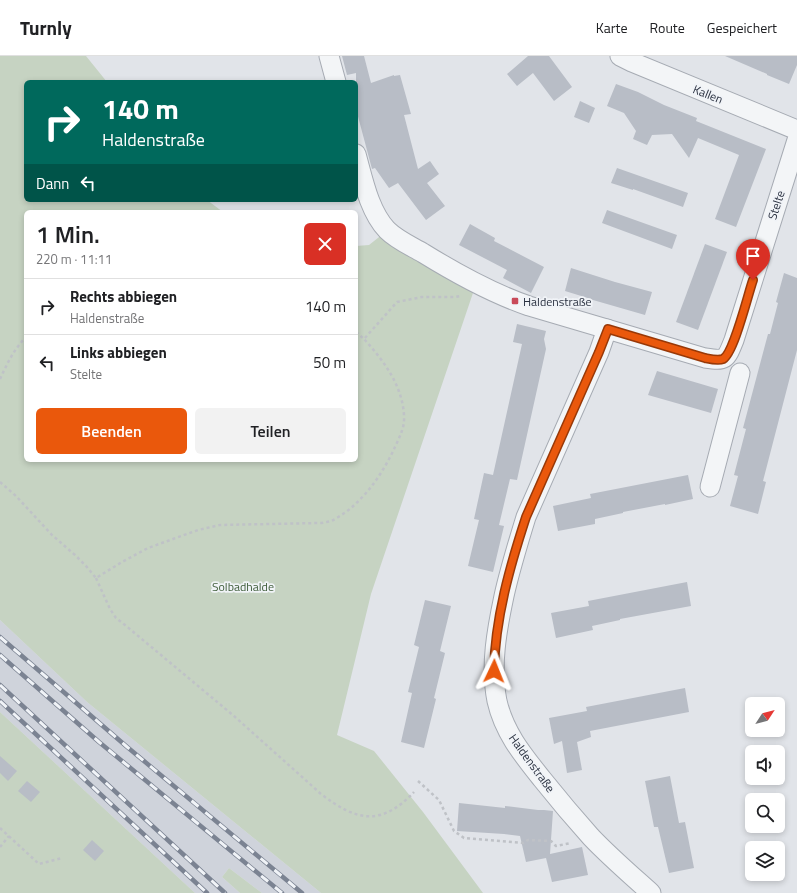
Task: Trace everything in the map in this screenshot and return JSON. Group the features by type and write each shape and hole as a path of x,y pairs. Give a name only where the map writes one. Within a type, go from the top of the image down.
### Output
{"street":[{"path":"329,56 335,80"},
{"name":"Kallen","path":"620,56 797,130"},
{"name":"Stelte","path":"608,329 705,358 719,360 723,359 729,352 734,340 797,140"},
{"path":"358,161 370,201 375,212 387,230 405,243 475,283 515,302 608,329"},
{"name":"Haldenstraße","path":"608,329 526,517 518,541 504,599 496,642 494,658 495,687 502,719 509,733 546,785 592,837 651,893"},
{"path":"710,487 740,373"}],"path":[{"path":"364,339 397,302 422,297 455,297 468,292 475,283"},
{"path":"96,578 148,548 198,530 220,525 319,523 335,519 354,506 380,475 390,458 402,431 404,422 402,398 395,380 382,361 358,334"},
{"path":"0,379 14,352 24,340"},
{"path":"0,482 16,496 52,535 86,566 96,578 110,609 116,618 234,716 321,794 350,812 357,815 372,816 380,815 393,810 406,801 414,792"},
{"path":"418,781 439,800 454,831 464,838 523,843 528,840 551,841 556,846 592,837"},
{"path":"0,828 39,864 62,858"},
{"path":"0,847 9,836"}],"shaded area":[{"path":"0,620 87,702 321,893 262,893 229,868 222,877 240,893 195,893 0,712"}],"green space":[{"name":"Solbadhalde","path":"0,56 86,56 105,80 24,80 24,202 210,202 220,210 24,210 24,462 358,462 358,246 369,245 388,230 475,287 371,594 337,735 374,751 423,812 483,893 321,893 87,702 0,620"},
{"path":"0,712 195,893 0,893"},
{"path":"229,868 262,893 240,893 222,877"}],"building":[{"path":"342,56 364,56 371,83 394,75 400,75 411,114 404,115 418,169 430,161 439,174 427,183 445,206 426,220 398,183 389,188 375,168 372,169 358,116 358,80 356,80 356,73 347,75"},
{"path":"528,56 549,56 572,87 554,101 533,73 517,86 507,74"},
{"path":"725,56 797,56 797,65 789,84"},
{"path":"616,84 697,118 696,121 766,149 736,227 715,219 739,155 698,138 689,158 672,134 652,135 647,145 633,139 636,131 624,113 607,106"},
{"path":"580,101 595,108 589,123 574,117"},
{"path":"617,168 688,193 683,207 633,189 611,183"},
{"path":"607,210 677,235 672,249 602,223"},
{"path":"470,224 495,238 494,241 544,267 531,293 503,278 507,270 459,245"},
{"path":"705,244 727,252 698,330 676,322"},
{"path":"571,268 652,292 645,315 565,291"},
{"path":"784,273 797,278 797,350 763,481 766,482 758,514 730,506 738,476 734,475 746,429 743,428 768,334 770,334 778,303 776,302"},
{"path":"517,324 546,331 544,339 546,349 517,480 510,479 499,525 504,526 493,572 468,566 479,520 474,519 484,473 493,475 522,344 513,342"},
{"path":"657,371 718,389 711,413 648,395"},
{"path":"688,475 693,499 623,512 595,519 595,524 558,531 553,506 591,498 590,494"},
{"path":"687,582 691,606 620,619 592,626 593,630 556,638 551,613 589,606 588,601"},
{"path":"425,600 451,606 440,651 445,653 424,748 401,742 412,693 408,692 419,647 414,645"},
{"path":"685,688 689,712 590,731 591,737 577,742 582,770 567,773 562,741 554,744 549,718 587,711 586,707"},
{"path":"0,756 17,771 8,781 0,773"},
{"path":"670,776 679,823 685,822 694,868 669,873 658,827 654,827 645,781"},
{"path":"27,781 40,792 31,802 18,791"},
{"path":"459,803 553,811 550,854 582,847 588,875 552,882 546,858 526,862 520,836 457,831"},
{"path":"92,840 104,851 95,861 83,850"}],"railway":[{"path":"0,637 126,746 302,893"},
{"path":"0,655 99,742 282,893"},
{"path":"0,685 225,893"},
{"path":"0,701 207,893"}],"place":[{"name":"Haldenstraße","path":"515,301"}],"route":[{"path":"494,671 498,625 518,541 526,517 608,329 705,358 719,360 723,359 729,352 734,340 753,280"}]}
